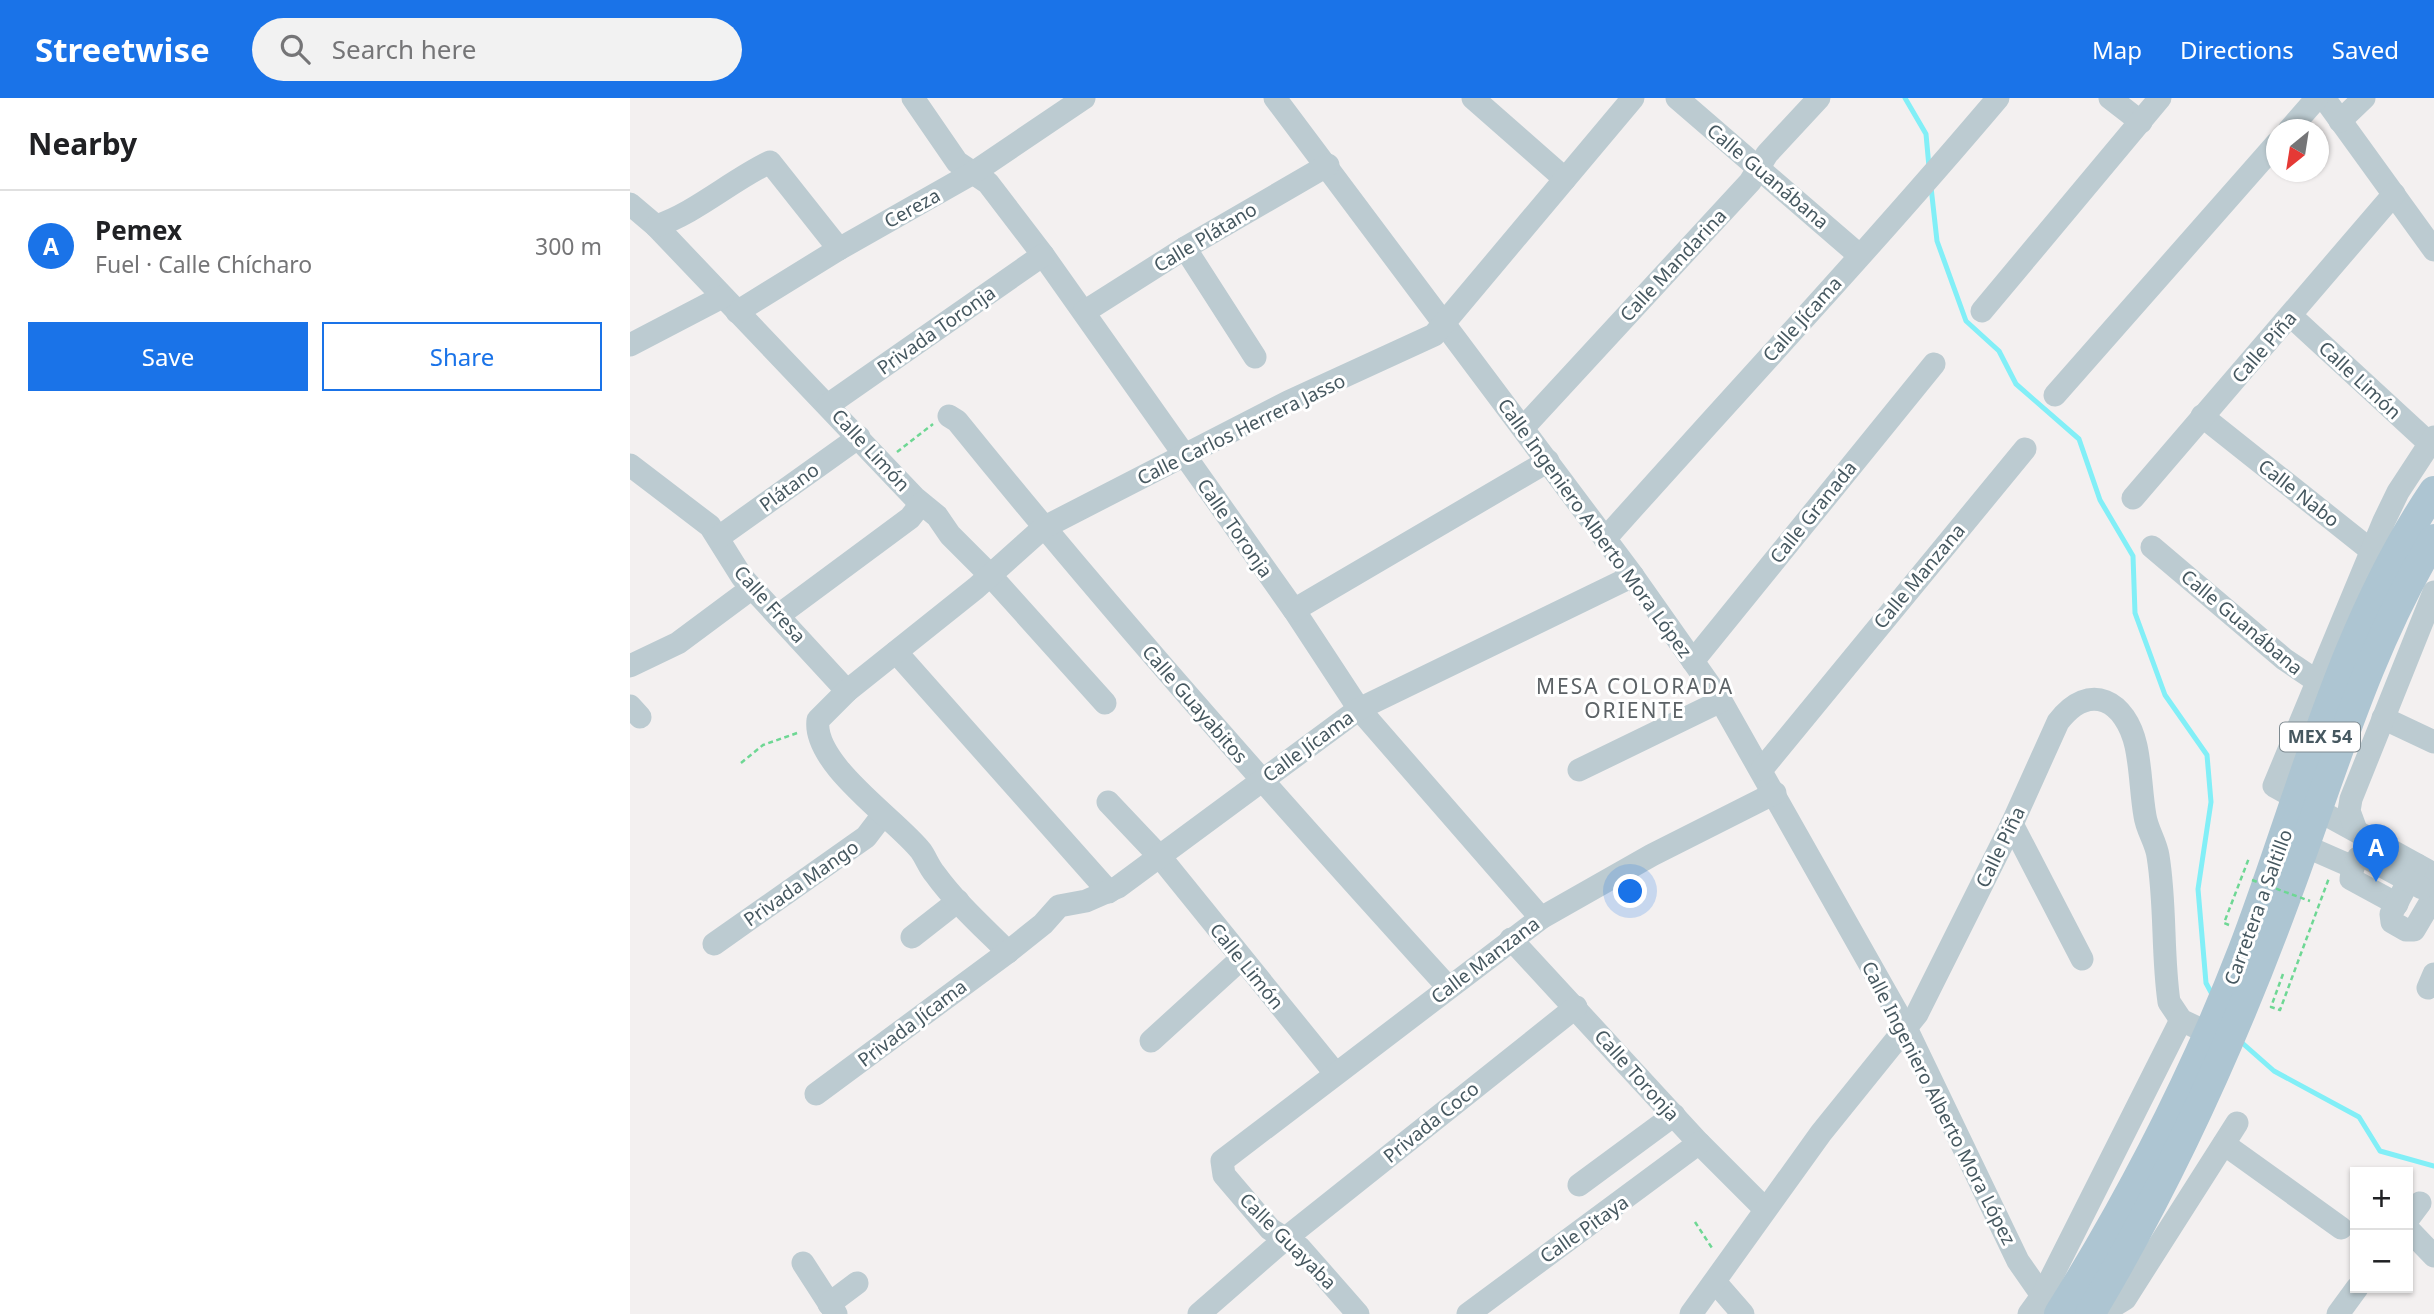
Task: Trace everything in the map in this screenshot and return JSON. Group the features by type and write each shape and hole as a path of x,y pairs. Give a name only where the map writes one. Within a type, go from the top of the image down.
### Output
{"main road":[{"name":"Carretera a Saltillo","path":"2046,1310 2117,1217 2223,1022 2305,846 2308,806 2326,687 2378,565 2434,491"},
{"name":"Carretera a Saltillo","path":"2094,1307 2163,1180 2308,806 2377,651 2434,539"}],"street":[{"name":"Calle Toronja","path":"913,98 957,162 988,183 1043,255 1294,610 1359,709 1542,918"},
{"name":"Cereza","path":"630,345 729,304 839,249 973,173 1084,98"},
{"name":"Calle Ingeniero Alberto Mora López","path":"1275,98 1328,165 1443,326 1548,461 1721,701 1762,769 1907,1030 2018,1262 2046,1310"},
{"path":"1473,98 1565,179"},
{"name":"Calle Carlos Herrera Jasso","path":"817,727 818,720 847,691 990,575 1043,528 1288,402 1425,341 1443,326 1633,98"},
{"name":"Calle Guanábana","path":"1676,98 1859,255"},
{"name":"Calle Mandarina","path":"1523,428 1759,169 1767,154 1819,98"},
{"name":"Calle Jícama","path":"1605,539 1859,255 1908,204 1998,98"},
{"path":"2110,98 2141,122"},
{"path":"1983,312 2160,98"},
{"path":"2299,119 2317,98"},
{"path":"2324,98 2434,250"},
{"path":"2340,121 2364,98"},
{"path":"2054,395 2266,156"},
{"path":"656,226 677,217 739,176 769,162 839,249"},
{"name":"Calle Plátano","path":"1084,312 1185,247 1328,165"},
{"name":"Calle Piña","path":"2133,498 2394,194"},
{"name":"Calle Limón","path":"630,204 656,226 859,437 990,575 1105,703"},
{"path":"1185,247 1255,357"},
{"name":"Privada Toronja","path":"828,405 1043,255"},
{"name":"Calle Limón","path":"2291,316 2432,440"},
{"name":"Calle Granada","path":"1693,661 1934,364"},
{"name":"Calle Guayabitos","path":"949,416 957,421 1043,528 1260,779 1448,987"},
{"name":"Calle Nabo","path":"2202,416 2378,565"},
{"name":"Plátano","path":"719,537 859,437"},
{"path":"2378,565 2398,492 2432,440"},
{"name":"Calle Manzana","path":"1762,769 2025,449"},
{"path":"1294,610 1548,461"},
{"name":"Calle Fresa","path":"630,465 701,517 719,537 734,566 752,588 847,691"},
{"path":"779,615 910,518 921,504"},
{"name":"Calle Guanábana","path":"2152,547 2284,659 2326,687"},
{"name":"Calle Jícama","path":"1008,952 1043,924 1059,906 1108,892 1161,858 1260,779 1359,709 1633,576"},
{"path":"630,666 678,643 752,588"},
{"path":"2356,830 2349,811 2351,799 2434,592"},
{"path":"896,652 1108,892"},
{"name":"Calle Piña","path":"1691,1314 1721,1276 1765,1209 1821,1133 1907,1030 2012,824 2064,714 2088,698 2104,699 2114,706 2128,725 2136,747 2145,817 2158,855 2169,1002 2181,1020"},
{"path":"1579,770 1721,701"},
{"path":"2383,718 2434,742"},
{"path":"817,727 822,744 842,772 882,816 921,851 933,873 1008,952"},
{"name":"Calle Manzana","path":"1221,1166 1226,1157 1542,918 1651,855 1775,793"},
{"name":"Calle Limón","path":"1108,802 1161,858 1335,1073"},
{"path":"2308,806 2356,830 2420,873 2434,895 2412,931 2392,922 2390,916 2420,873"},
{"name":"Privada Mango","path":"714,944 866,837 882,816"},
{"path":"2012,824 2081,959"},
{"path":"2305,846 2344,863 2354,881 2396,904"},
{"path":"2344,863 2364,857 2420,873"},
{"path":"912,937 958,901"},
{"name":"Calle Toronja","path":"1511,939 1699,1143 1765,1209"},
{"name":"Privada Jícama","path":"816,1094 1008,952"},
{"path":"1151,1041 1241,959"},
{"name":"Privada Coco","path":"1199,1314 1286,1238 1576,1007"},
{"path":"2046,1310 2181,1020 2223,1022"},
{"path":"1579,1185 1674,1115"},
{"path":"2094,1307 2115,1305 2125,1299 2237,1123"},
{"name":"Calle Pitaya","path":"1468,1314 1699,1143"},
{"path":"2224,1144 2341,1227"},
{"name":"Calle Guayaba","path":"1221,1166 1224,1175 1270,1229 1300,1248 1358,1314"},
{"path":"2409,1230 2434,1256"},
{"path":"803,1263 832,1309 857,1283"},
{"path":"1721,1276 1743,1314"},
{"path":"2338,1314 2353,1293"}],"path":[{"path":"883,463 940,419 949,416"},
{"path":"741,763 763,744 817,727"},
{"path":"2284,972 2271,1007 2280,1010 2344,863"},
{"path":"2252,880 2310,901"},
{"path":"1695,1222 1721,1276"}],"waterway":[{"path":"1905,98 1926,134 1929,167"},
{"path":"1931,187 1937,241 1966,321 1999,351 2016,384 2079,439 2100,500 2133,556 2135,613 2165,695 2207,755 2211,802 2198,889 2206,983 2213,996"},
{"path":"2240,1041 2274,1071 2359,1117 2380,1151 2434,1166"}],"place":[{"name":"Pemex","path":"2376,882"}],"district":[{"name":"MESA COLORADA ORIENTE","path":"1635,699"}]}
